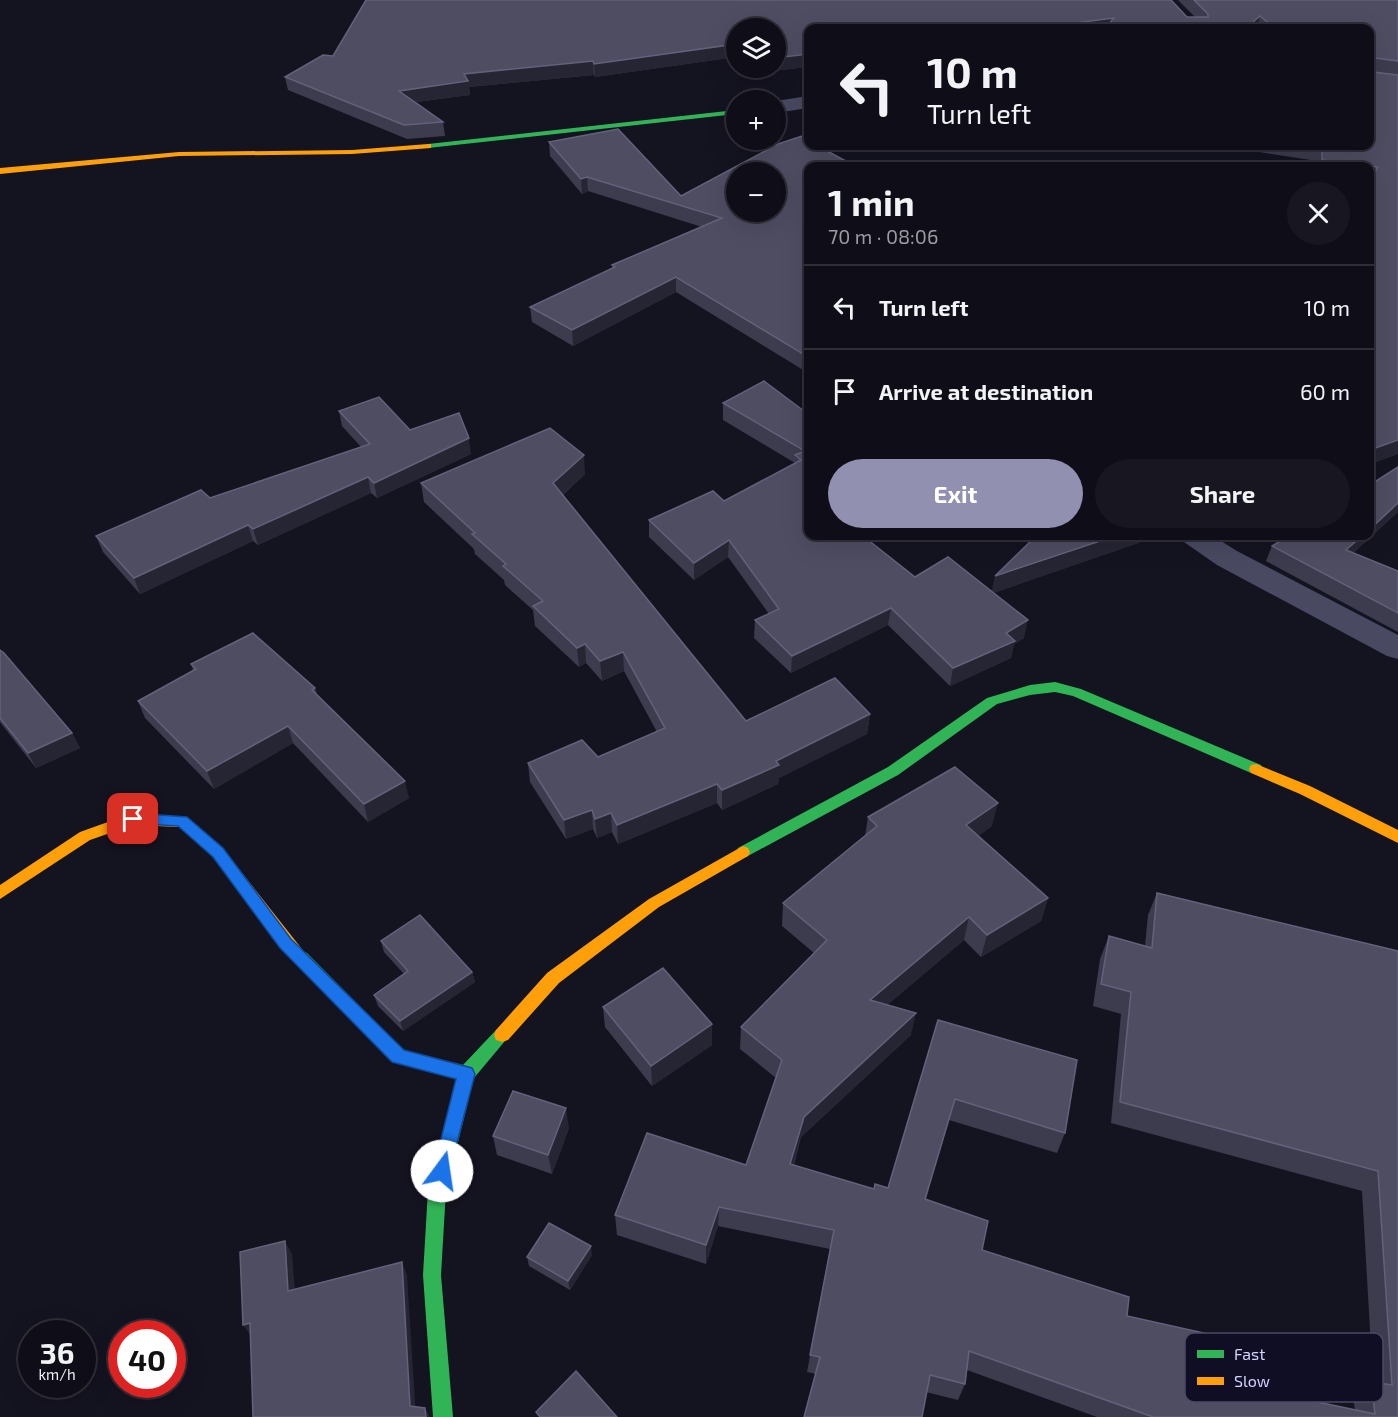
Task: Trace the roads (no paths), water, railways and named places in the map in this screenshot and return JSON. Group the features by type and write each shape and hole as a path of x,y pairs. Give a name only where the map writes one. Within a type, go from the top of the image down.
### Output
{"street":[{"path":"786,105 804,103"},
{"path":"0,171 179,154 352,152 528,136 726,113"},
{"path":"1200,540 1227,558 1398,648"},
{"path":"443,1417 432,1275 436,1201 466,1074 553,978 654,903 788,826 893,771 992,701 1030,690 1055,687 1076,693 1305,790 1398,837"},
{"path":"0,893 85,836 133,819 182,821 218,853 286,943 398,1056 466,1074"}]}
